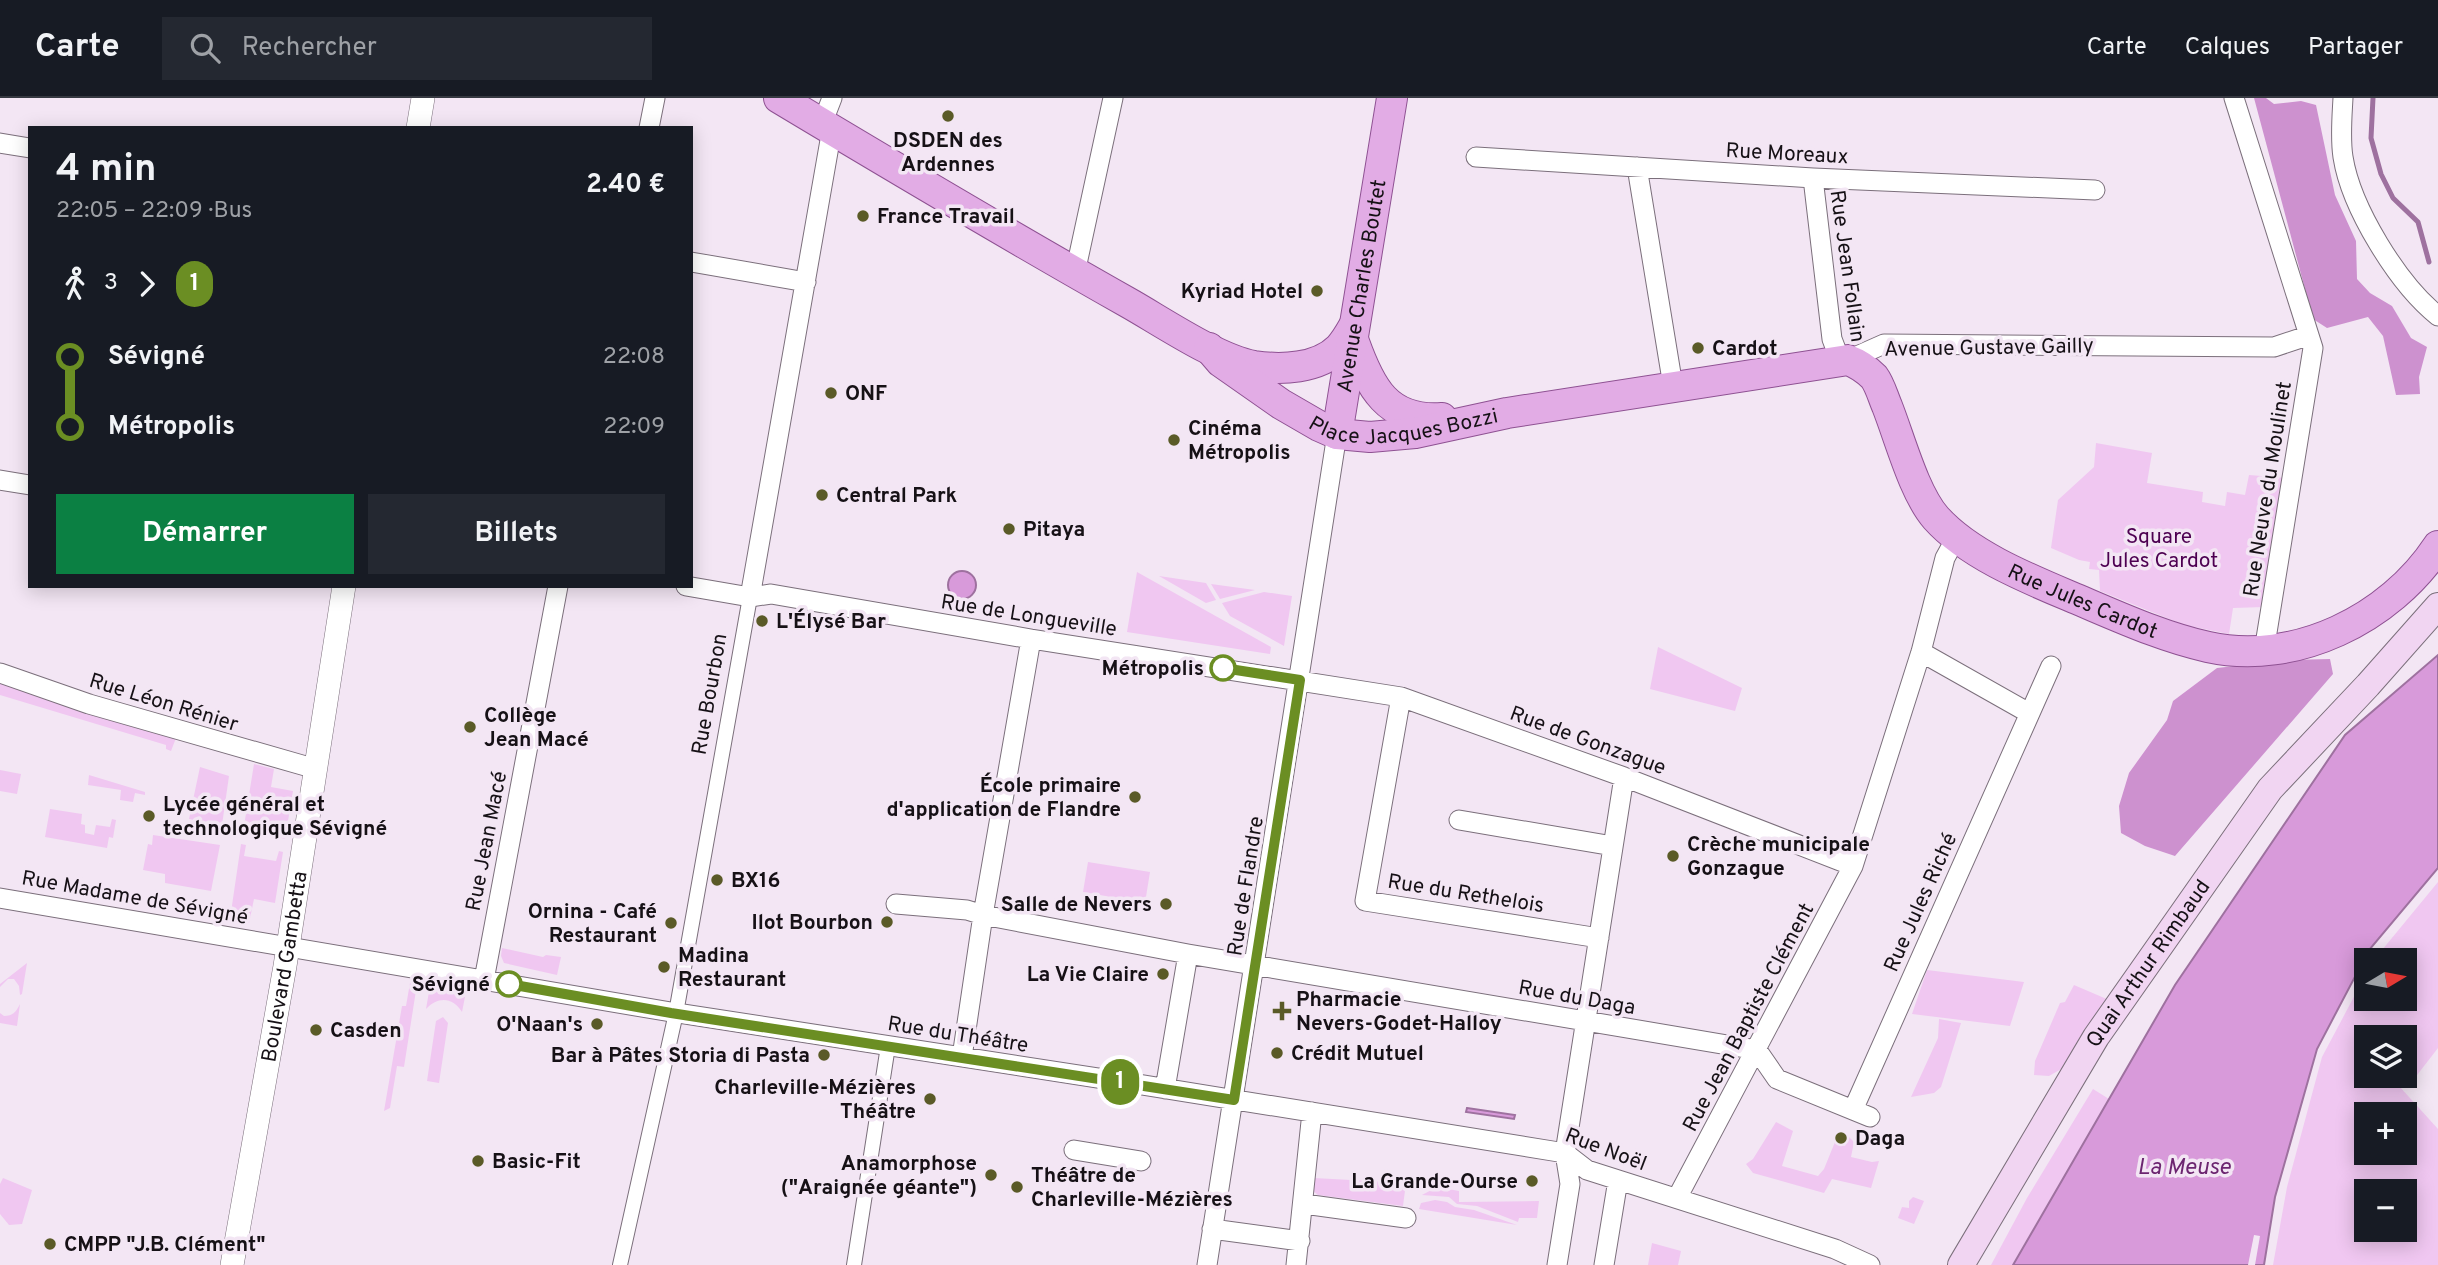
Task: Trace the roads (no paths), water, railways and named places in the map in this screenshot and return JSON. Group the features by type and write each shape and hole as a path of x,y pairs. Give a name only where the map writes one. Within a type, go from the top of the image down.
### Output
{"main road":[{"path":"779,98 829,117 1075,273 1225,357 1252,366 1279,368 1305,365 1326,358 1353,332"},
{"name":"Avenue Charles Boutet","path":"1338,434 1392,98"},
{"name":"Place Jacques Bozzi","path":"1353,332 1368,382 1388,404 1408,414 1435,418 1507,412"},
{"name":"Place Jacques Bozzi","path":"1209,348 1221,362 1281,404 1338,434 1370,438 1415,433 1507,412"},
{"name":"Avenue Gustave Gailly","path":"1507,412 1844,360"},
{"name":"Rue Jules Cardot","path":"1844,360 1862,366 1876,380 1916,482 1936,517 1957,536 1973,548 2039,583 2137,624 2207,647 2233,651 2264,651 2299,645 2333,634 2374,610 2429,564"},
{"name":"Quai Arthur Rimbaud","path":"1961,1265 2096,1037 2270,789 2438,606"},
{"name":"Quai Arthur Rimbaud","path":"2368,685 2438,624"}],"street":[{"path":"418,126 422,98"},
{"path":"649,126 655,98"},
{"path":"1075,273 1113,98"},
{"name":"Rue Neuve du Moulinet","path":"2234,98 2307,336 2313,348 2264,651"},
{"path":"2343,98 2343,157 2372,236 2398,272 2438,316"},
{"name":"Rue Bourbon","path":"620,1265 676,1013 806,282 829,117"},
{"path":"0,143 28,148"},
{"name":"Rue Moreaux","path":"1476,158 1813,178 2095,190"},
{"path":"1637,167 1673,386"},
{"name":"Rue Jean Follain","path":"1813,178 1832,339 1844,360"},
{"path":"693,262 806,282"},
{"name":"Avenue Gustave Gailly","path":"1844,360 1884,344 2274,346 2307,336"},
{"name":"Avenue Charles Boutet","path":"1300,680 1338,434"},
{"path":"0,480 28,485"},
{"name":"Rue Jean Baptiste Clément","path":"1677,1198 1853,866 1921,652 1945,558 1957,536"},
{"name":"Rue de Longueville","path":"693,587 750,597 771,594 1031,639 1300,680"},
{"name":"Boulevard Gambetta","path":"232,1265 288,946 344,588"},
{"name":"Rue Jean Macé","path":"484,980 558,588"},
{"path":"962,1057 983,915 1031,639"},
{"path":"1921,652 2029,713"},
{"name":"Rue Jules Riché","path":"1757,1050 1777,1079 1861,1113 2051,666"},
{"name":"Rue Léon Rénier","path":"0,673 89,704 316,769"},
{"name":"Rue de Gonzague","path":"1300,680 1401,697 1624,776 1853,866"},
{"name":"Rue de Flandre","path":"1207,1265 1300,680"},
{"name":"Rue du Rethelois","path":"1401,697 1365,901 1599,937"},
{"path":"1557,1265 1570,1184 1565,1153 1624,776"},
{"path":"1459,820 1613,846"},
{"name":"Rue Madame de Sévigné","path":"0,898 676,1013"},
{"name":"Rue du Daga","path":"896,904 967,910 1255,966 1757,1050"},
{"path":"1165,1089 1188,954"},
{"name":"Rue du Théâtre","path":"676,1013 1234,1100"},
{"path":"854,1265 888,1046"},
{"name":"Rue Noël","path":"1234,1100 1565,1153 1587,1170 1835,1249 1870,1265"},
{"path":"1297,1265 1312,1112"},
{"path":"1074,1150 1141,1161"},
{"path":"1604,1265 1618,1180"},
{"path":"1304,1204 1406,1218"},
{"path":"1212,1229 1300,1241"}],"water":[{"path":"962,571 972,575 976,585 972,595 962,599 952,595 948,585 952,575"},
{"name":"La Meuse","path":"2438,655 2438,868 2371,948 2354,948 2354,979 2317,1049 2275,1197 2264,1265 2013,1265 2175,985 2345,735"},
{"path":"1467,1108 1515,1115 1514,1119 1466,1112"}],"waterway":[{"path":"2373,98 2371,138 2381,174 2393,198 2418,222 2429,262"}],"place":[{"name":"DSDEN des Ardennes","path":"948,116"},
{"name":"France Travail","path":"863,216"},
{"name":"Kyriad Hotel","path":"1317,291"},
{"name":"Cardot","path":"1698,348"},
{"name":"ONF","path":"831,393"},
{"name":"Cinéma Métropolis","path":"1174,440"},
{"name":"Central Park","path":"822,495"},
{"name":"Pitaya","path":"1009,529"},
{"name":"L'Élysé Bar","path":"762,621"},
{"name":"Métropolis","path":"1223,668"},
{"name":"Collège Jean Macé","path":"470,727"},
{"name":"École primaire d'application de Flandre","path":"1135,797"},
{"name":"Lycée général et technologique Sévigné","path":"149,816"},
{"name":"Crèche municipale Gonzague","path":"1673,856"},
{"name":"BX16","path":"717,880"},
{"name":"Salle de Nevers","path":"1166,904"},
{"name":"Ilot Bourbon","path":"887,922"},
{"name":"Ornina - Café Restaurant","path":"671,923"},
{"name":"Madina Restaurant","path":"664,967"},
{"name":"La Vie Claire","path":"1163,974"},
{"name":"Sévigné","path":"509,984"},
{"name":"Pharmacie Nevers-Godet-Halloy","path":"1282,1011"},
{"name":"O'Naan's","path":"597,1024"},
{"name":"Casden","path":"316,1030"},
{"name":"Crédit Mutuel","path":"1277,1053"},
{"name":"Bar à Pâtes Storia di Pasta","path":"824,1055"},
{"name":"Charleville-Mézières Théâtre","path":"930,1099"},
{"name":"Daga","path":"1841,1138"},
{"name":"Basic-Fit","path":"478,1161"},
{"name":"Anamorphose (\"Araignée géante\")","path":"991,1175"},
{"name":"La Grande-Ourse","path":"1532,1181"},
{"name":"Théâtre de Charleville-Mézières","path":"1017,1187"},
{"name":"CMPP \"J.B. Clément\"","path":"50,1244"}],"park label":[{"name":"Square Jules Cardot","path":"2159,548"}]}
